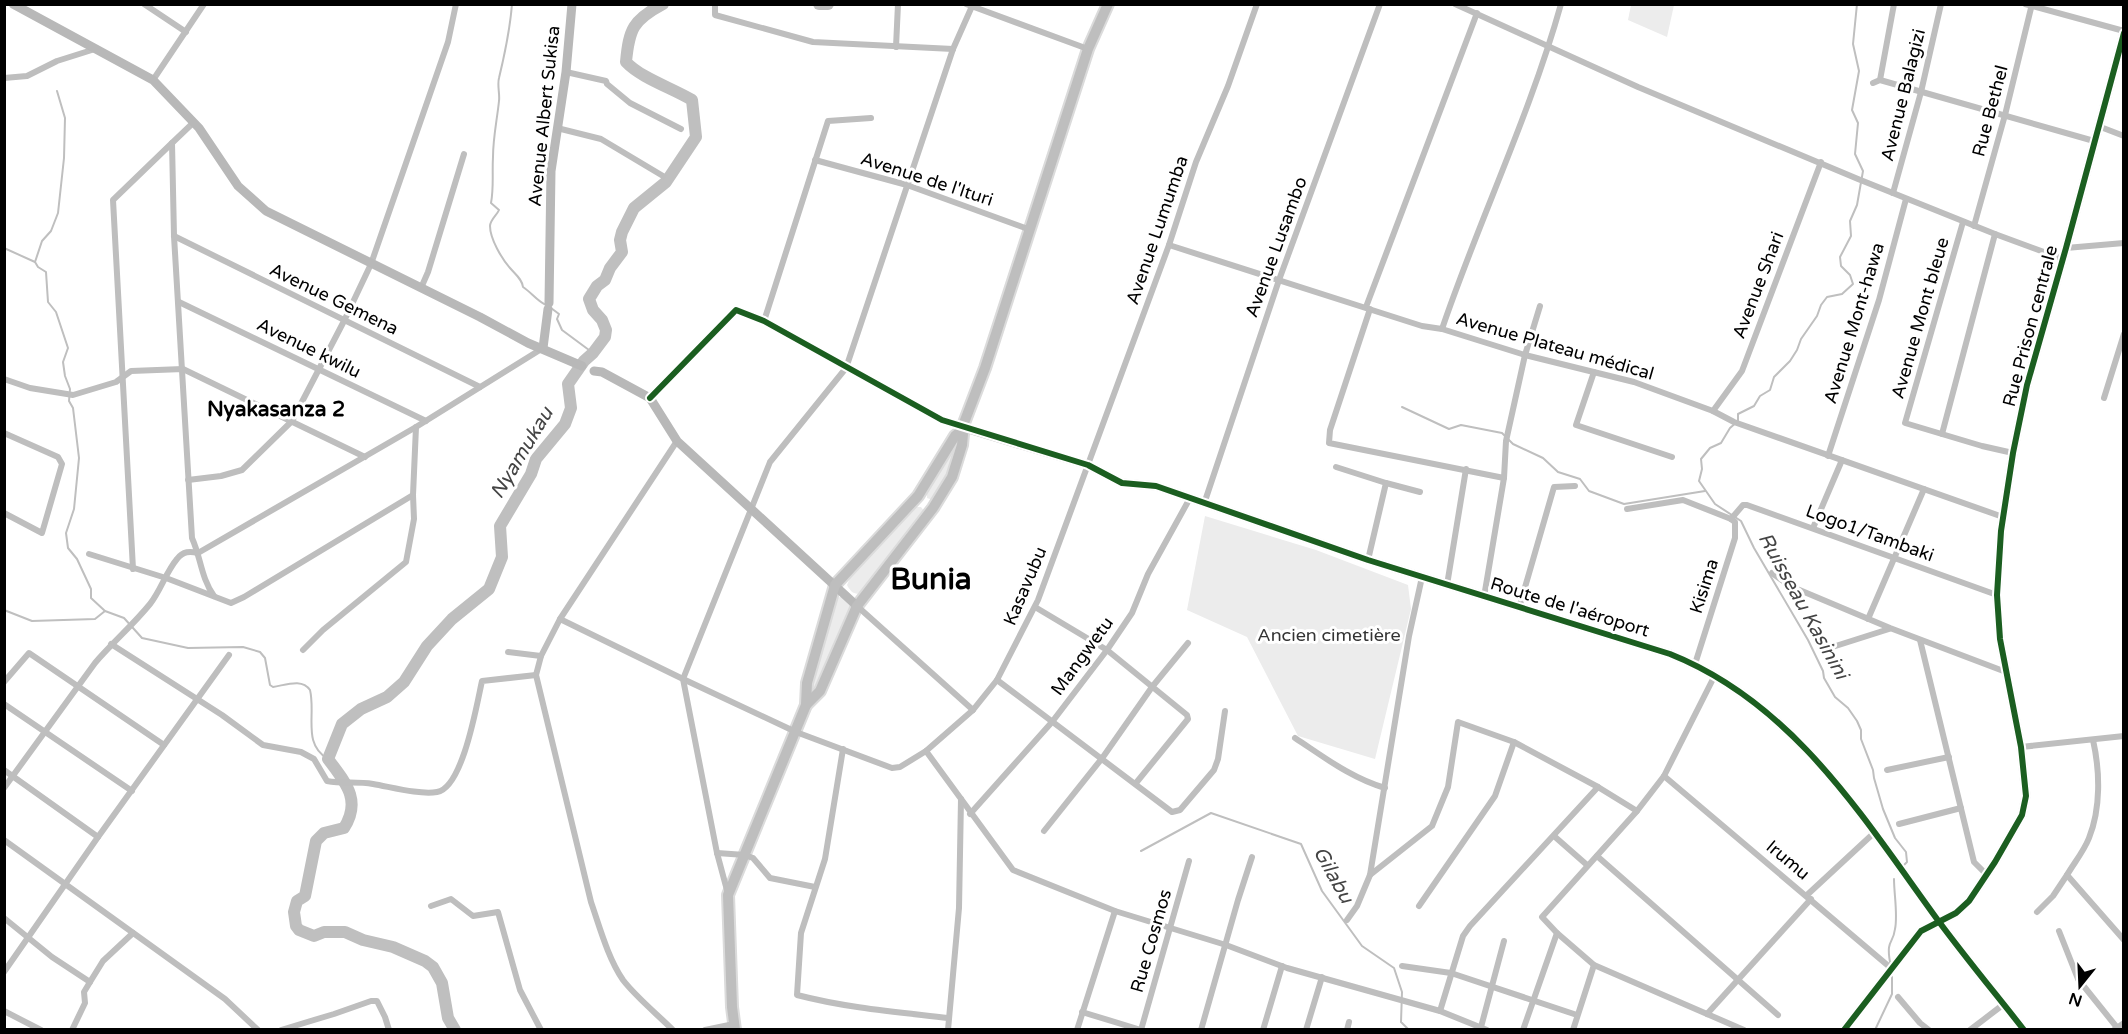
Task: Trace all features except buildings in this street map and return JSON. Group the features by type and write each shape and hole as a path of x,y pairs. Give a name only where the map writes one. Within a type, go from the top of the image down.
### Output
{"main road":[{"path":"806,705 820,691 857,606 933,508 952,477 962,445 964,423 985,368 1088,49 1108,4"},
{"path":"735,1027 728,936 728,895 806,705 807,683 835,585 918,496 955,436 965,428"},
{"path":"918,496 933,508"}],"street":[{"path":"13,4 153,80 194,122 238,186 266,211 528,343 578,364"},
{"path":"144,4 186,32"},
{"path":"153,80 204,4"},
{"path":"188,480 221,476 242,470 292,421 320,370 371,264 448,42 456,4"},
{"name":"Avenue Albert Sukisa","path":"543,348 548,306 551,171 566,72 572,4"},
{"path":"715,4 715,15 800,40 953,49"},
{"path":"896,47 898,4"},
{"name":"Avenue Lumumba","path":"1088,465 1169,245 1196,162 1228,86 1257,4"},
{"name":"Avenue Lusambo","path":"1205,501 1279,280 1380,4"},
{"path":"1455,4 1638,87 1906,199 2063,259"},
{"path":"1442,329 1549,46 1561,4"},
{"path":"1894,4 1876,81 2005,114 2094,141"},
{"name":"Avenue Balagizi","path":"1893,193 1921,92 1941,4"},
{"path":"728,895 717,853 683,679 750,508 770,462 846,368 953,49 970,5 1088,49"},
{"path":"2030,5 2124,32"},
{"name":"Rue Bethel","path":"1974,226 2005,114 2030,5"},
{"path":"1477,13 1368,308 1330,430 1329,442 1336,446 1504,478"},
{"name":"Rue Prison centrale","path":"1844,1029 1921,931 1956,913 1969,901 2022,815 2026,796 2021,747 2000,639 1997,595 2003,517 2027,385 2124,32"},
{"path":"6,76 27,76 57,61 95,49"},
{"path":"566,72 606,81 630,103 681,129"},
{"path":"764,321 828,121 871,118"},
{"path":"133,568 113,200 194,122"},
{"path":"2098,126 2124,136"},
{"path":"557,128 601,139 663,176"},
{"path":"172,143 174,236 192,538 203,575 214,596"},
{"path":"421,288 464,154"},
{"name":"Avenue de l'Ituri","path":"815,160 907,185 1028,229"},
{"name":"Avenue Shari","path":"1713,411 1742,371 1821,162"},
{"name":"Avenue Mont-hawa","path":"1828,456 1879,300 1906,199"},
{"name":"Avenue Mont bleue","path":"1942,434 1905,423 1963,222"},
{"path":"1995,234 1942,434 1982,447 2013,453"},
{"name":"Avenue Gemena","path":"174,236 480,387"},
{"path":"2066,248 2124,243"},
{"name":"Avenue Plateau médical","path":"1169,245 1422,326 1442,329 1525,355 1634,382 1713,411 1734,422 2003,517"},
{"name":"Avenue kwilu","path":"179,302 426,421"},
{"path":"1485,597 1504,478 1508,437 1525,355 1540,306"},
{"path":"650,398 736,310 764,321 942,420 965,428"},
{"path":"2104,398 2124,334"},
{"path":"4,788 111,644 153,601 178,557 189,551 198,553 416,427 543,348"},
{"path":"4,380 30,388 70,395 116,382 131,371 183,369 365,457"},
{"path":"594,371 602,372 650,398 677,441 974,710"},
{"path":"1594,372 1576,425 1672,457"},
{"path":"303,650 322,630 406,562 414,519 416,427"},
{"name":"Route de l'aéroport","path":"965,428 1088,465 1122,483 1156,486 1205,501 1368,560 1670,654 1716,674 1777,720 1807,747 1875,832 1939,922 2025,1029"},
{"path":"4,433 58,457 62,464 42,533 4,513"},
{"path":"673,1029 624,981 613,961 591,903 536,675 541,656 560,619 677,441"},
{"path":"1813,528 1842,460"},
{"name":"Kasavubu","path":"560,619 796,732 892,768 900,767 926,751 974,710 997,680 1035,607 1088,465"},
{"path":"1336,467 1420,492"},
{"path":"1448,585 1466,469"},
{"path":"1368,560 1386,483"},
{"path":"1519,608 1554,487 1575,486"},
{"path":"1868,619 1924,489"},
{"path":"89,554 166,578 231,603 413,495"},
{"name":"Mangwetu","path":"970,814 1052,722 1107,650 1132,613 1148,574 1190,498"},
{"path":"1627,509 1683,500 1732,516"},
{"name":"Logo1/Tambaki","path":"1732,516 1747,505 1997,595"},
{"name":"Kisima","path":"1695,664 1735,538 1735,522 1732,516"},
{"path":"1772,573 1790,586 1920,640 2006,672"},
{"path":"1347,920 1357,906 1371,875 1409,636 1422,577"},
{"path":"1035,607 1107,650 1187,715 1188,719 1136,783"},
{"path":"1823,651 1890,628"},
{"path":"1920,640 1974,862 1987,875"},
{"path":"1044,831 1102,758 1152,687 1188,643"},
{"path":"111,644 263,745 305,754 314,759 327,780 419,791 438,792 448,787 462,761 482,681 536,675"},
{"path":"508,652 541,656"},
{"path":"4,682 29,653 164,745"},
{"path":"4,972 229,655"},
{"path":"1716,674 1664,776 1637,812 1542,917 1594,966 1725,1023 1744,1029"},
{"path":"997,680 1172,812 1180,810 1214,770 1218,759 1225,711"},
{"path":"4,704 132,791"},
{"path":"1371,875 1432,826 1448,787 1458,722 1514,742 1598,787 1637,812"},
{"path":"2021,747 2124,736"},
{"path":"1295,738 1349,774 1384,788"},
{"path":"2037,912 2053,896 2089,838 2095,810 2098,765 2093,740"},
{"path":"1419,906 1496,796 1514,742"},
{"path":"843,749 825,859 801,933 797,994 848,1006 948,1018"},
{"path":"926,751 1013,870 1115,911 1226,945 1282,966 1440,1011 1484,1028 1504,941"},
{"path":"1887,770 1949,757"},
{"path":"4,770 98,837"},
{"name":"Irumu","path":"1664,776 1892,969"},
{"path":"1440,1011 1464,936 1470,926 1598,787"},
{"path":"948,1029 959,908 961,798"},
{"path":"1899,824 1961,808"},
{"path":"1707,1014 1809,897 1875,832"},
{"path":"1554,836 1587,865"},
{"path":"4,840 225,999 258,1029"},
{"path":"717,853 753,858 770,878 815,887"},
{"path":"1597,856 1778,1015"},
{"path":"1201,1029 1252,857"},
{"name":"Rue Cosmos","path":"1141,1029 1189,861"},
{"path":"2067,875 2124,940"},
{"path":"430,906 452,900 472,916 498,912 520,990 541,1029"},
{"path":"1077,1029 1115,911"},
{"path":"4,918 52,957 90,982"},
{"path":"2059,931 2078,980 2119,1027"},
{"path":"72,1029 85,1003 84,992 103,961 133,933"},
{"path":"1523,1029 1557,933"},
{"path":"1263,1029 1282,966"},
{"path":"1402,966 1451,973 1577,1015"},
{"path":"1573,1029 1594,966"},
{"path":"1306,1029 1322,977"},
{"path":"1898,997 1920,1023 1929,1029"},
{"path":"281,1029 377,1001 386,1017 389,1029"},
{"path":"1970,1029 2004,1004"},
{"path":"4,1011 41,1029"},
{"path":"1082,1012 1141,1029"},
{"path":"1347,1029 1349,1022"},
{"path":"705,1029 735,1027"}],"green space":[{"path":"1631,5 1674,5 1667,37 1628,20"},
{"path":"959,440 950,474 933,500 927,498 927,493 956,441"},
{"path":"916,507 921,507 924,511 922,515 861,594 852,592 847,585 850,578"},
{"name":"Ancien cimetière","path":"1205,516 1316,550 1408,585 1411,609 1375,759 1298,736 1247,637 1187,610"},
{"path":"843,596 852,609 818,687 814,688 812,684 837,598"}],"waterway":[{"path":"512,4 498,81 499,101 493,150 491,203 499,210 490,226 494,243 520,279 523,287 546,305"},
{"name":"Nyamukau","path":"455,1030 448,1018 442,983 433,967 425,961 393,947 363,940 345,932 324,932 314,936 299,930 296,926 294,912 297,901 305,896 316,841 324,833 344,828 349,818 351,809 349,792 328,759 342,724 361,709 387,697 404,682 427,646 452,619 489,589 502,557 500,526 531,474 536,459 565,424 571,408 568,384 605,337 606,330 602,320 593,310 589,299 597,286 605,280 610,268 622,252 620,240 622,232 634,208 666,182 696,137 692,100 648,78 626,62 634,27 645,15 663,4"},
{"name":"Nyamukau","path":"819,4 828,4"},
{"name":"Ruisseau Kasinini","path":"1857,4 1853,44 1859,71 1852,110 1858,123 1855,154 1863,171 1857,205 1850,221 1851,236 1840,257 1841,266 1850,275 1853,284 1842,294 1827,297 1790,361 1774,377 1770,390 1760,396 1754,406 1738,414 1738,421 1730,428 1721,443 1710,448 1701,459 1702,469 1699,481 1715,504 1741,521 1754,548 1808,640 1824,678 1835,697 1848,708 1857,721 1883,809 1895,838 1906,852 1907,862 1903,866"},
{"path":"35,262 42,241 51,231 58,213 64,158 65,118 57,91"},
{"path":"4,248 35,262 46,272 48,302 56,312 68,348 63,362 70,389 69,401 73,408 79,458 74,509 66,533 68,548 77,559 91,589 91,598 105,611 124,618 142,638 188,648 243,647 260,652 265,658 270,685 273,687 298,683 307,686 310,690 312,737 320,753 328,759"},
{"path":"551,308 559,314 557,319 562,330 593,353"},
{"path":"1402,407 1449,429 1461,425 1502,433 1513,444 1543,458 1558,472 1580,479 1589,491 1624,504 1705,491"},
{"path":"4,610 32,621 95,619 105,611"},
{"name":"Gilabu","path":"1141,851 1211,813 1301,844 1322,891 1362,946 1394,968 1402,992 1401,1022 1409,1030"},
{"name":"Ruisseau Kasinini","path":"1890,962 1889,946 1896,923 1894,879"},
{"name":"Ruisseau Kasinini","path":"1875,1030 1892,994 1892,977"}],"cycle path":[{"path":"1844,1030 1921,931 1956,913 1969,901 2022,815 2026,796 2021,747 2000,639 1997,595 2001,531 2013,453 2027,385 2124,33"},
{"path":"650,398 736,310 764,321 942,420 1088,465 1122,483 1156,486 1368,560 1670,654 1714,675 1753,702 1789,732 1822,766 2024,1030"}],"district":[{"name":"Nyakasanza 2","path":"276,409"},
{"name":"Bunia","path":"931,579"}]}
